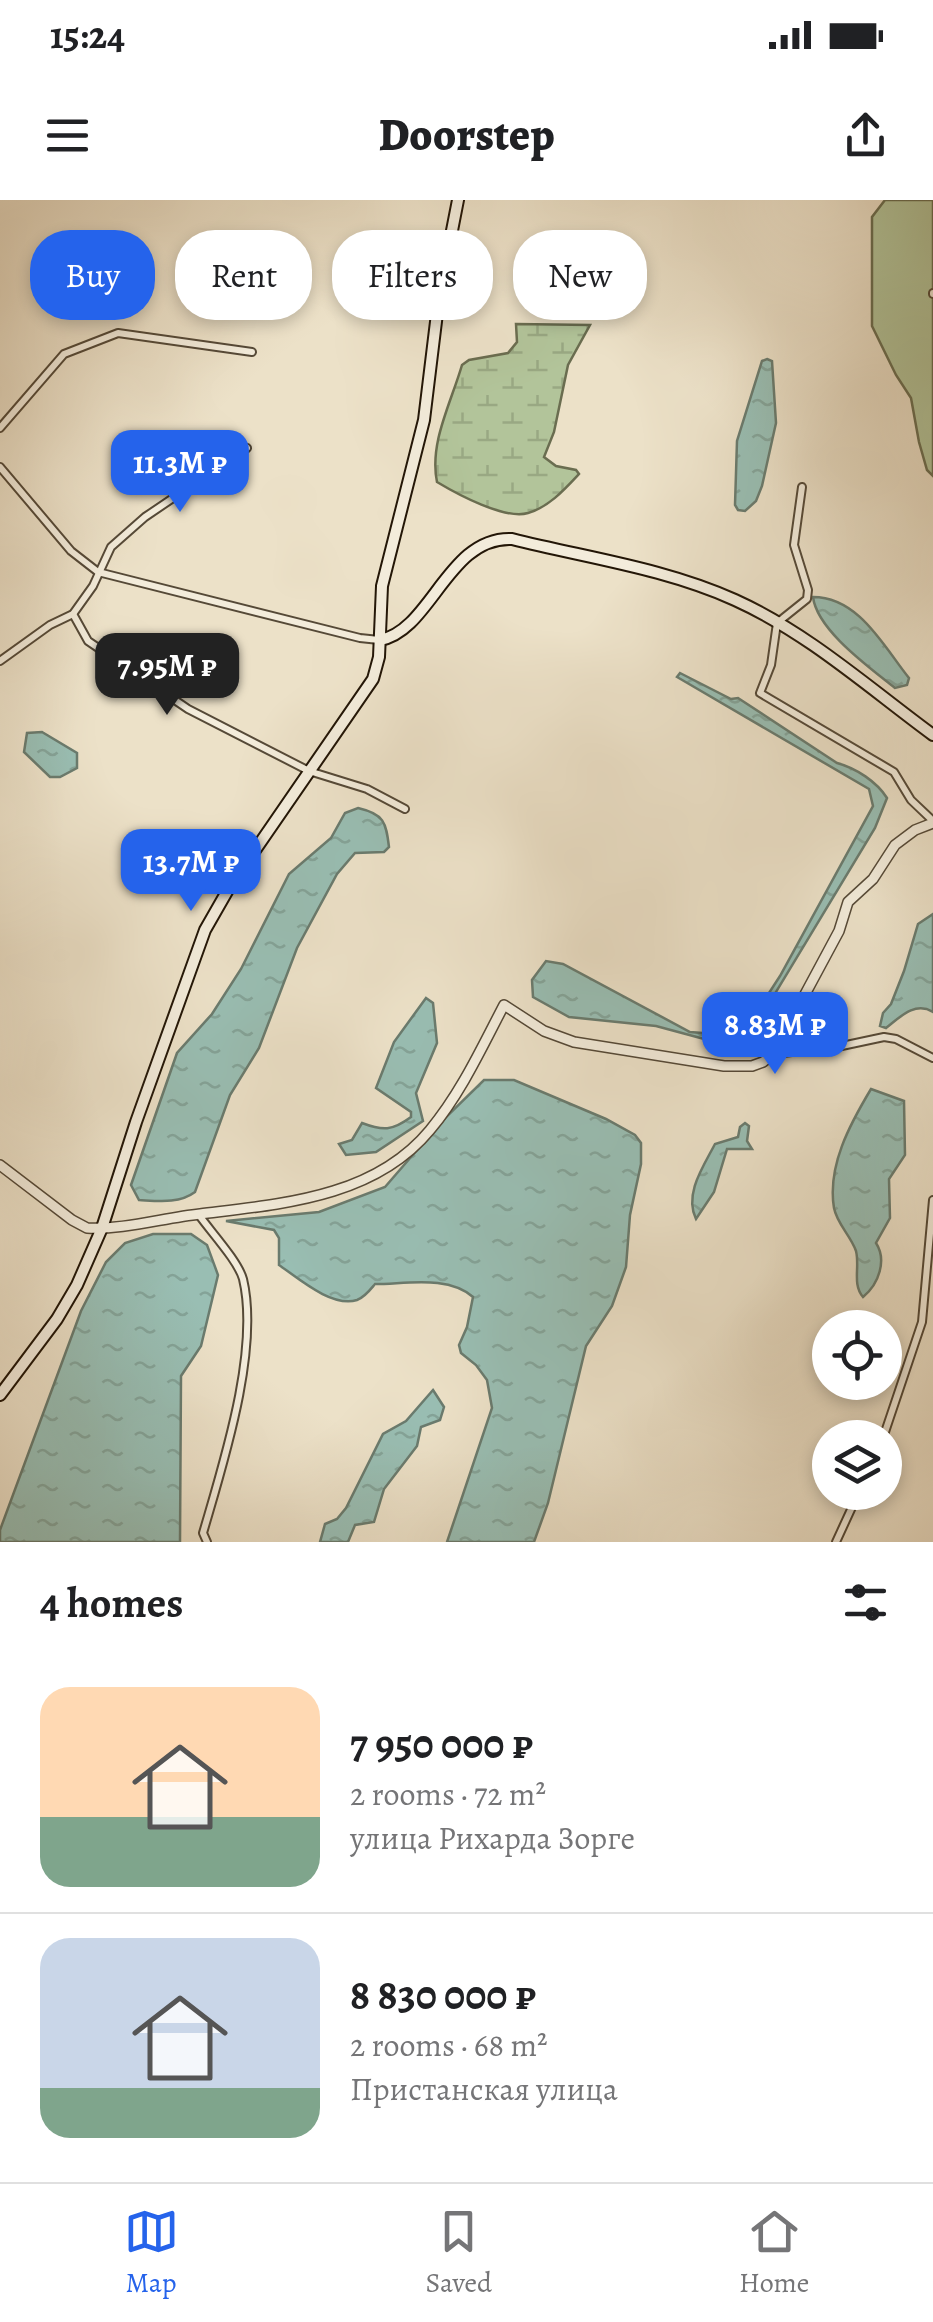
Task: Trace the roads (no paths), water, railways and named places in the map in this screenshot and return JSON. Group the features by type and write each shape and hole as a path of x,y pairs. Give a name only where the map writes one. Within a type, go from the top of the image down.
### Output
{"main road":[{"path":"0,1395 57,1319 102,1228 142,1103 205,930 373,680 380,640 382,586 424,420 439,297 458,200"},
{"path":"380,640 404,631 439,584 465,558 502,538 662,573 736,600 826,653 933,735"}],"street":[{"path":"0,428 64,354 118,333 252,352"},
{"path":"0,662 50,625 72,614 111,547 145,517 247,448"},
{"path":"0,467 71,551 98,572 380,640"},
{"path":"773,1054 839,931 848,902 872,879 895,845 933,822 911,800 894,772 760,694 777,623 807,599 808,590 794,545 802,487"},
{"path":"72,614 88,641 166,696 309,771 367,789 404,809"},
{"path":"0,1165 87,1228 312,1197 385,1170 418,1144 444,1111 504,1005 544,1030 574,1042 724,1066 752,1066 773,1054 884,1037 933,1058"},
{"path":"889,1420 924,1312 933,1200"},
{"path":"198,1214 242,1275 246,1300 245,1348 234,1423 203,1533 207,1542"},
{"path":"836,1542 851,1510"}],"water":[{"path":"762,361 772,361 776,423 756,501 745,511 738,510 737,441"},
{"path":"813,597 829,599 857,614 909,678 907,685 895,688 846,647 824,622"},
{"path":"680,673 731,699 738,698 837,763 865,776 887,798 875,828 744,1045 730,1046 656,1026 569,1017 533,997 532,980 546,961 563,964 690,1032 741,1036 780,976 873,806 869,789 677,677"},
{"path":"42,732 77,753 77,768 60,777 50,777 24,752 27,733"},
{"path":"358,808 382,820 389,847 384,852 355,853 337,874 297,948 259,1048 230,1095 195,1192 175,1200 139,1200 131,1185 177,1053 212,1014 241,969 289,874 331,838 345,813"},
{"path":"933,914 933,1012 914,1009 886,1028 880,1026 904,971 918,924"},
{"path":"426,998 433,1003 437,1043 416,1093 423,1121 376,1152 346,1155 339,1144 352,1140 362,1123 387,1128 411,1117 411,1112 376,1088 394,1042"},
{"path":"484,1080 514,1080 606,1119 635,1135 641,1143 626,1267 612,1306 586,1346 548,1503 534,1542 447,1542 492,1408 487,1380 461,1353 459,1345 473,1297 452,1286 413,1282 375,1284 357,1300 337,1300 279,1265 279,1238 274,1230 226,1221 319,1212 385,1187"},
{"path":"871,1089 904,1101 905,1155 889,1179 890,1218 876,1243 881,1257 880,1272 863,1297 858,1287 856,1251 836,1214 833,1192 842,1146"},
{"path":"745,1123 749,1126 747,1141 752,1149 727,1149 714,1192 696,1219 692,1200 705,1162 715,1144 738,1137"},
{"path":"153,1234 191,1234 207,1245 218,1275 201,1346 181,1376 180,1542 0,1542 0,1530 81,1311 106,1262 125,1243"},
{"path":"433,1390 444,1407 440,1420 421,1427 417,1446 384,1489 374,1522 355,1525 348,1542 320,1542 325,1524 337,1519 346,1508 383,1434 406,1421"}]}
